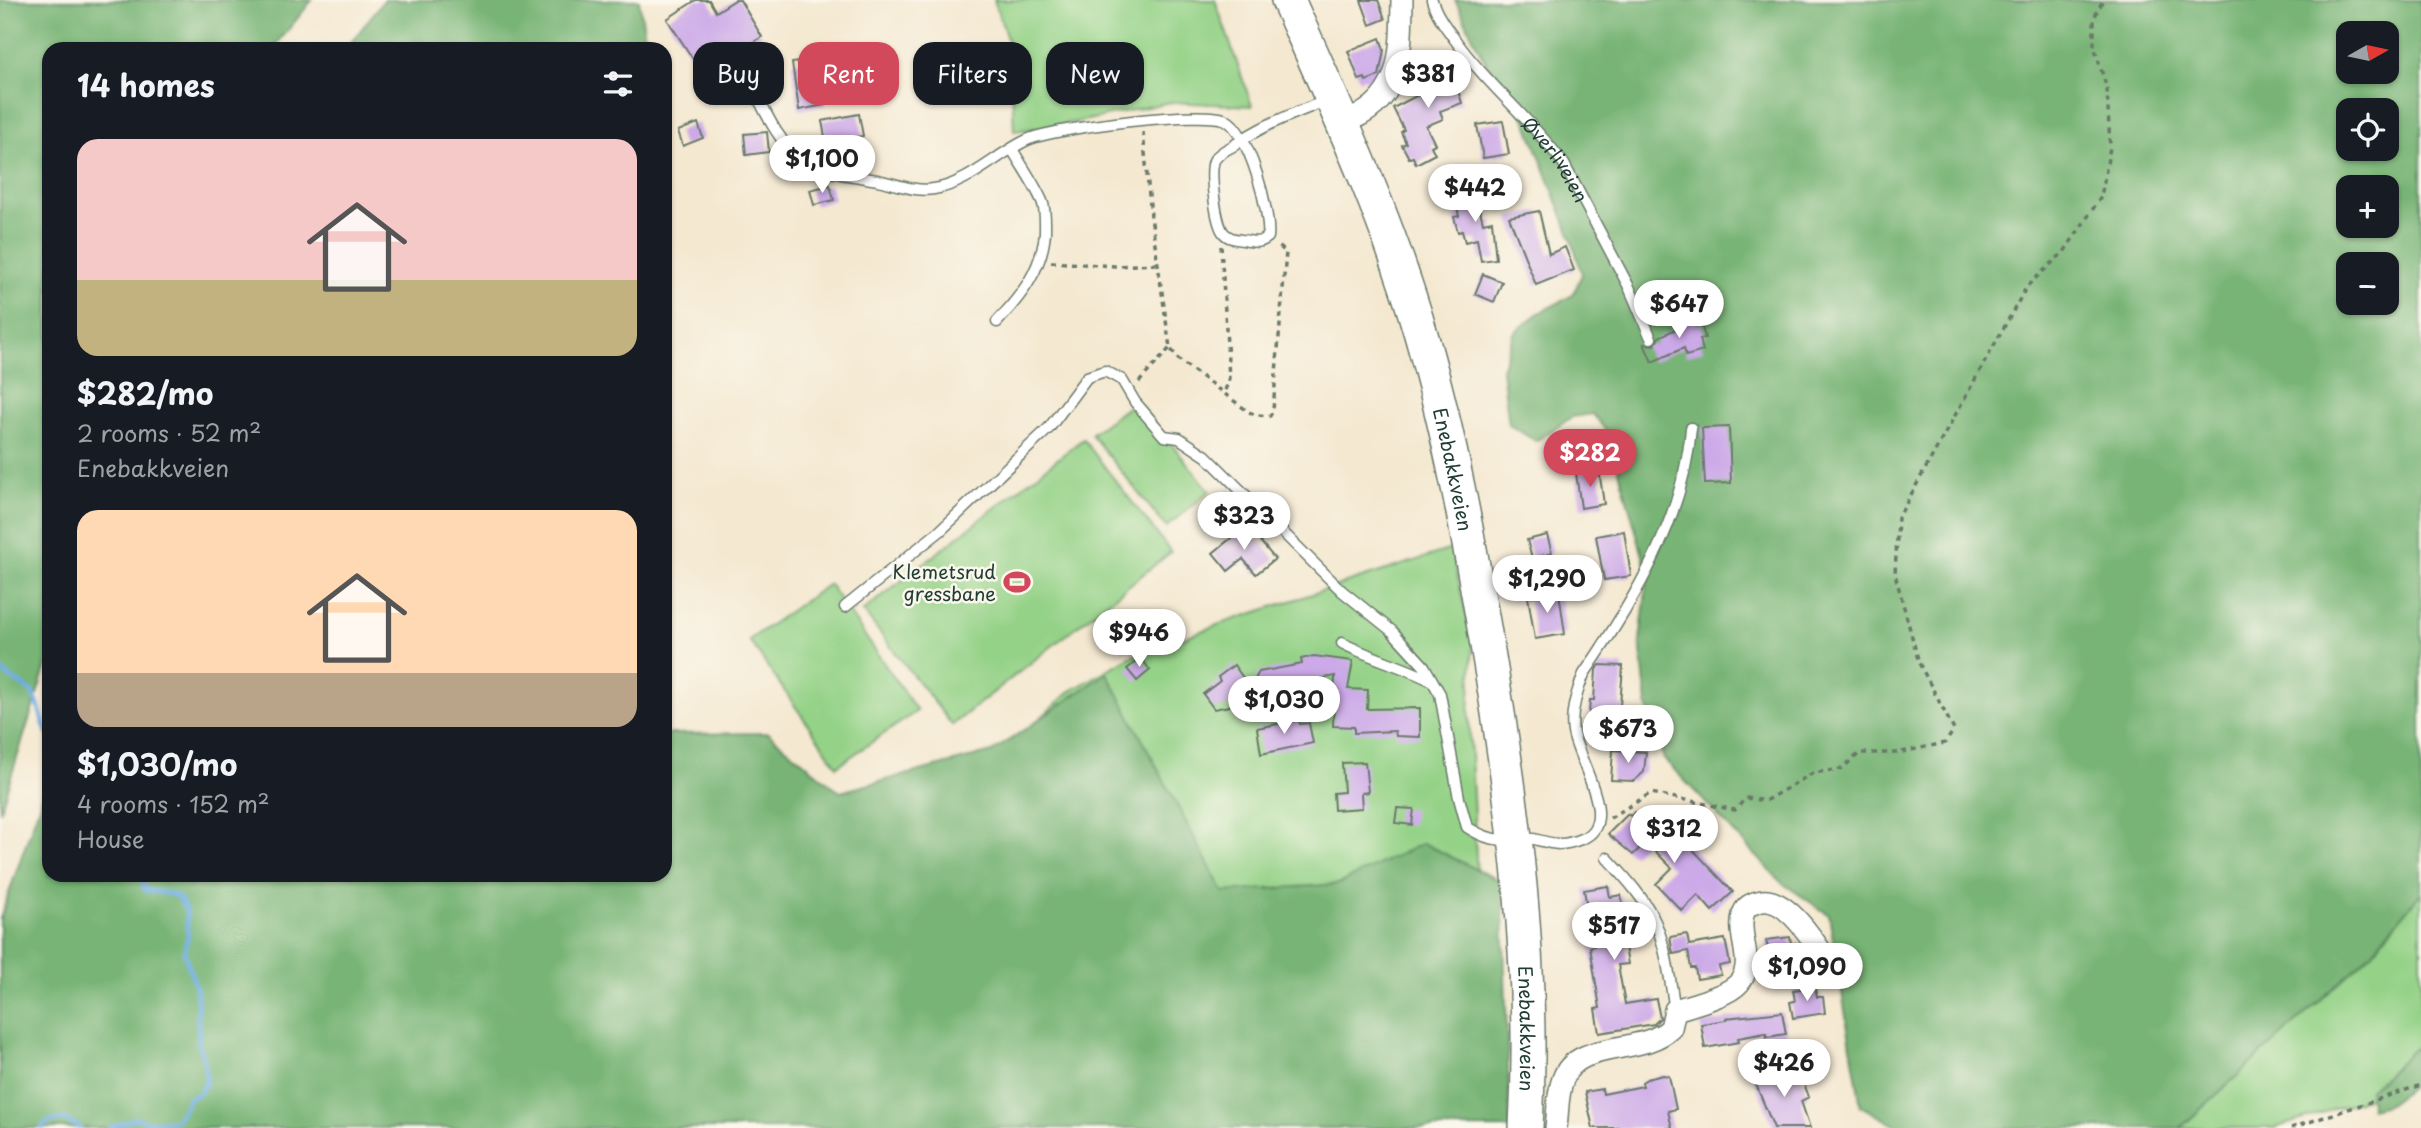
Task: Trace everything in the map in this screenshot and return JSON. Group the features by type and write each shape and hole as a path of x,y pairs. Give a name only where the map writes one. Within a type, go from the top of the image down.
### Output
{"main road":[{"name":"Enebakkveien","path":"1288,0 1393,249 1420,330 1452,457 1505,751 1516,840 1525,928 1526,1128"}],"street":[{"path":"1337,111 1357,117 1377,104 1394,80 1400,60 1402,0"},
{"path":"1556,1128 1563,1079 1569,1068 1590,1054 1653,1041 1671,1028 1675,1010 1714,997 1735,987 1741,981 1746,971 1747,959 1742,924 1747,906 1765,900 1773,901 1808,933 1827,961"}],"lane":[{"name":"Øverliveien","path":"1432,0 1442,21 1463,52 1564,164 1629,287 1651,338"},
{"path":"761,105 796,159 809,167 904,187 935,189 967,176 1035,137 1065,128 1200,117 1219,118 1229,121 1243,138 1254,167 1269,223 1268,237 1257,242 1231,238 1224,234 1211,174 1216,158 1243,138 1263,126 1337,111"},
{"path":"997,323 1020,296 1035,272 1044,247 1046,221 1043,202 1012,149"},
{"path":"845,607 940,531 1049,428 1075,390 1091,374 1105,371 1122,380 1135,402 1164,436 1179,438 1206,456 1342,591 1392,631 1424,666 1434,683 1443,708 1458,798 1467,827 1488,839 1532,838 1548,844 1569,844 1586,838 1596,826 1599,814 1593,788 1573,732 1578,688 1644,577 1668,526 1683,479 1691,428"},
{"path":"1342,643 1366,656 1416,672 1434,683"},
{"path":"1607,858 1628,880 1655,921 1669,971 1675,1010"}],"path":[{"path":"1596,826 1651,793 1735,810 1746,798 1765,801 1813,773 1841,769 1860,752 1896,753 1945,743 1954,730 1919,663 1895,574 1898,518 2027,286 2064,252 2101,197 2110,148 2107,89 2094,46 2094,18 2103,0"},
{"path":"1143,121 1146,168 1170,348 1180,360 1224,394 1257,415 1270,416 1273,410 1286,252 1268,237"},
{"path":"1224,234 1220,253 1229,378 1224,394"},
{"path":"1068,263 1115,266 1158,264"},
{"path":"1143,379 1170,348"},
{"path":"2291,1128 2421,1085"}],"green space":[{"path":"0,0 312,0 279,42 42,42 42,678 0,812"},
{"path":"384,0 639,0 646,42 351,42"},
{"path":"994,0 1215,0 1252,106 1170,102 1078,122 1014,131 1013,105 1032,105 1032,42 1008,42"},
{"path":"1455,0 2421,0 2421,893 2373,952 2180,1128 1900,1128 1861,1106 1829,915 1781,882 1664,759 1647,704 1640,641 1648,574 1609,435 1593,414 1572,417 1536,441 1509,425 1502,369 1514,333 1537,314 1573,295 1582,274 1572,240 1526,121 1482,56"},
{"path":"1136,401 1210,491 1166,527 1091,434"},
{"name":"Klemetsrud gressbane","path":"1083,439 1171,552 952,725 863,611"},
{"path":"1451,549 1473,644 1469,715 1477,876 1477,1128 706,1128 1006,749 1069,692 1128,658 1226,622"},
{"path":"829,584 917,711 837,766 749,640"},
{"path":"1107,673 1223,892 1338,884 1423,843 1502,882 1510,1128 1035,1128 1034,1124 1019,1128 0,1128 0,919 42,797 42,882 186,882 189,886 198,882 672,882 672,734 768,733 840,792 992,752"},
{"path":"2421,893 2421,1042 2369,1091 2369,1098 2275,1128 2180,1128 2373,952"},
{"path":"2421,1042 2421,1079 2387,1105 2370,1109 2369,1091"}],"building":[{"path":"696,0 709,0 716,12 735,0 740,0 762,37 754,42 693,42 693,59 667,19"},
{"path":"1361,0 1378,0 1385,19 1370,25"},
{"path":"1380,38 1384,50 1379,76 1366,81 1365,78 1359,80 1348,51"},
{"path":"1446,54 1462,103 1440,111 1443,119 1426,126 1435,144 1431,146 1435,154 1416,164 1402,145 1406,143 1401,132 1404,130 1393,108 1432,88 1429,73 1433,72 1429,59"},
{"path":"798,62 798,103 792,63"},
{"path":"798,105 825,105 799,110"},
{"path":"859,114 863,136 826,142 822,121"},
{"path":"1503,121 1509,154 1483,158 1477,125"},
{"path":"698,123 703,138 683,146 678,131"},
{"path":"767,132 769,152 746,155 744,134"},
{"path":"830,185 834,200 814,205 810,190"},
{"path":"1475,189 1483,223 1492,221 1496,259 1481,261 1477,239 1465,242 1462,231 1458,232 1454,217 1459,216 1454,194"},
{"path":"1539,211 1549,254 1565,247 1574,270 1536,285 1509,217"},
{"path":"1483,274 1502,282 1494,302 1475,294"},
{"path":"1693,315 1696,325 1701,323 1705,338 1700,339 1703,351 1686,356 1684,348 1652,362 1644,344 1655,345 1659,337 1678,328 1675,319"},
{"path":"1729,427 1731,483 1705,484 1702,428"},
{"path":"1599,470 1604,504 1581,508 1576,473"},
{"path":"1247,525 1275,559 1256,574 1243,559 1228,571 1213,553"},
{"path":"1624,531 1631,576 1604,580 1596,536"},
{"path":"1547,535 1552,553 1532,559 1527,540"},
{"path":"1559,592 1565,634 1535,639 1528,597"},
{"path":"1314,656 1353,661 1348,689 1368,690 1367,709 1420,708 1420,737 1396,736 1395,731 1354,733 1354,727 1333,726 1335,676 1304,682 1306,691 1270,698 1269,693 1260,694 1256,677 1259,672 1302,664 1301,659"},
{"path":"1141,658 1150,670 1137,681 1127,669"},
{"path":"1234,665 1251,689 1229,706 1214,709 1203,694 1220,681 1218,677"},
{"path":"1600,665 1623,666 1620,706 1624,706 1623,729 1588,727 1590,700 1594,700 1596,670"},
{"path":"1299,720 1300,724 1309,723 1313,743 1261,754 1257,728"},
{"path":"1613,750 1646,752 1644,772 1634,781 1611,780"},
{"path":"1365,762 1368,792 1361,793 1362,808 1334,810 1333,793 1344,792 1342,763"},
{"path":"1397,808 1414,809 1412,825 1395,823"},
{"path":"1635,812 1671,847 1680,838 1686,842 1733,892 1712,911 1698,895 1682,911 1656,884 1672,868 1646,842 1633,855 1608,834 1628,814 1630,816"},
{"path":"1608,886 1610,897 1621,895 1624,910 1634,908 1637,926 1633,927 1636,945 1625,947 1628,964 1618,965 1625,1004 1656,999 1660,1018 1654,1024 1599,1033 1595,1009 1600,1008 1590,947 1594,946 1584,890"},
{"path":"1687,934 1689,945 1725,939 1730,964 1719,966 1721,975 1697,979 1695,968 1691,968 1688,951 1673,954 1670,937"},
{"path":"1790,937 1791,944 1796,943 1801,969 1773,973 1766,940"},
{"path":"1815,987 1817,997 1823,997 1825,1013 1793,1018 1790,1002 1795,1001 1793,990"},
{"path":"1782,1012 1786,1034 1767,1037 1766,1033 1738,1038 1739,1042 1705,1048 1701,1024 1726,1018"},
{"path":"1798,1068 1809,1097 1801,1101 1810,1128 1774,1128 1754,1080 1783,1069 1784,1073"},
{"path":"1669,1076 1676,1109 1668,1111 1672,1128 1593,1128 1585,1092 1602,1089 1603,1094 1643,1086 1642,1082 1647,1079"}],"waterway":[{"path":"0,668 32,693 42,719"},
{"path":"110,1128 136,1118 148,1122 175,1121 188,1099 200,1093 206,1082 205,1064 199,1046 197,991 184,952 188,935 186,911 179,898 172,894 145,890 142,882"},
{"path":"42,1128 48,1122 64,1119 80,1128"}],"place":[{"name":"Klemetsrud gressbane","path":"1017,582"}]}
